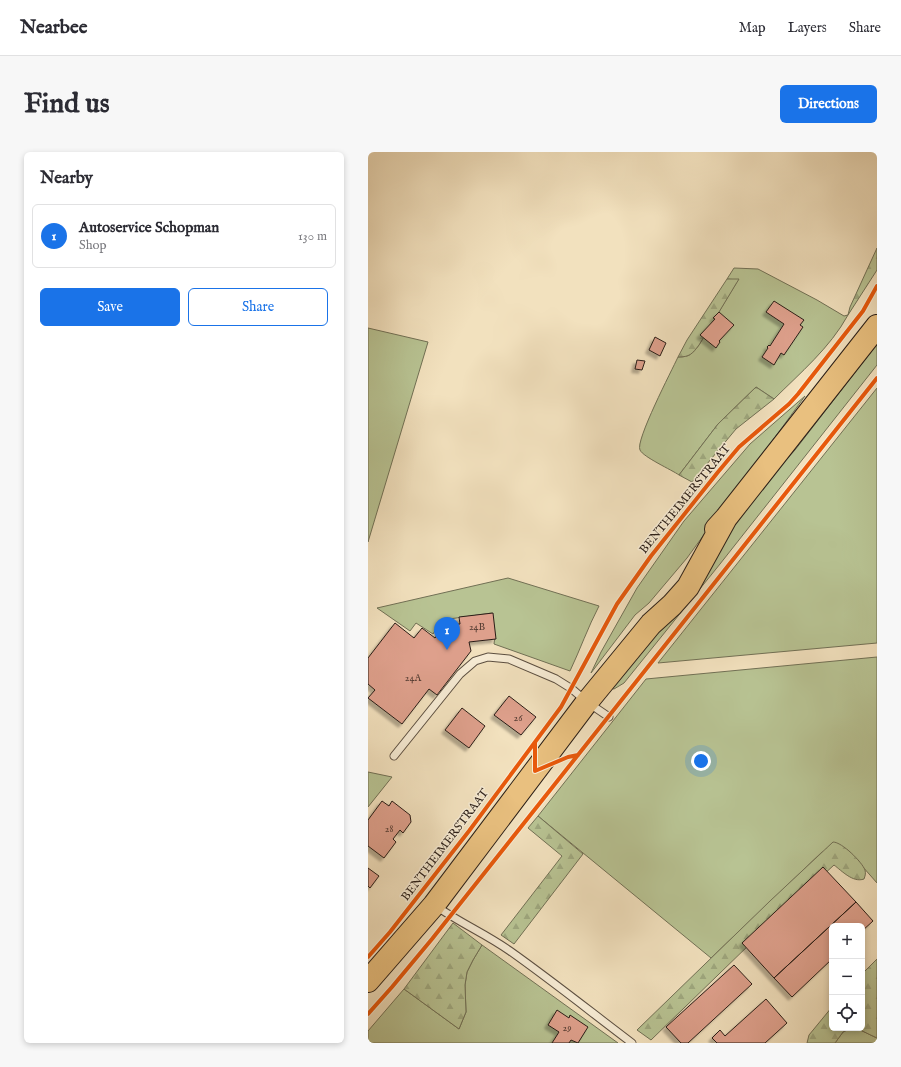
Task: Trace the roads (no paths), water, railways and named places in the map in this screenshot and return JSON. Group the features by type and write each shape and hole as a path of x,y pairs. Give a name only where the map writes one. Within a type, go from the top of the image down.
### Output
{"main road":[{"path":"368,981 434,905 579,695 680,597 688,586 726,518 877,326"}],"lane":[{"path":"394,756 460,674 475,661 488,657 509,659 556,679 608,717"},
{"path":"434,905 450,916 483,933 510,950 632,1043"}],"place":[{"name":"Autoservice Schopman","path":"447,650"}]}
